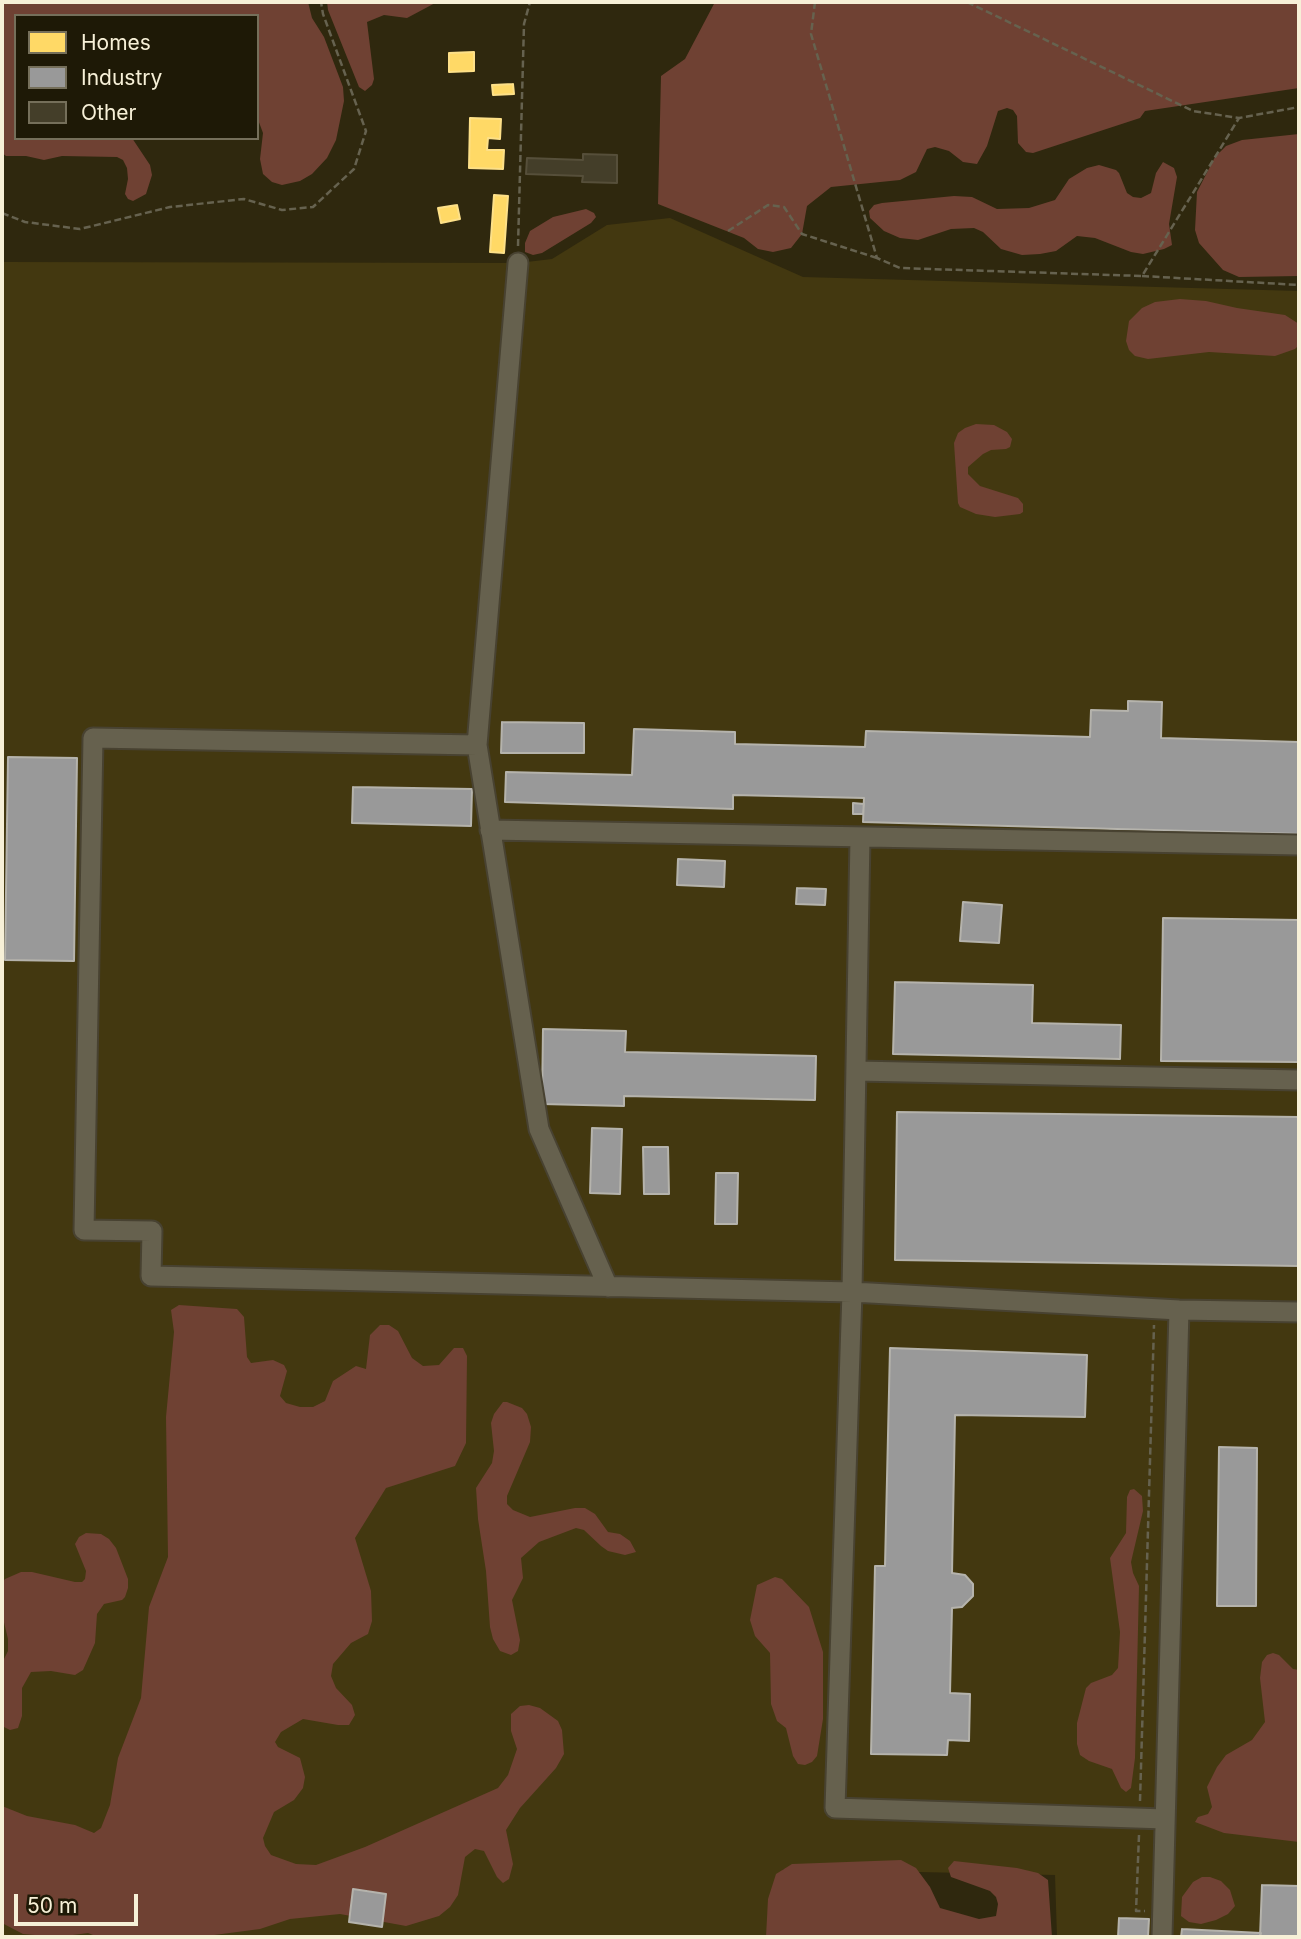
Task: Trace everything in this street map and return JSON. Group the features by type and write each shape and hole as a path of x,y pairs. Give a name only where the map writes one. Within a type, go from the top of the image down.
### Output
{"street":[{"path":"518,262 477,745 539,1129 608,1287"},
{"path":"477,745 93,738 84,1230 152,1231 151,1276 852,1292 1155,1309 1299,1312"},
{"path":"490,830 1299,845"},
{"path":"860,837 852,1292 835,1808 1165,1819"},
{"path":"856,1071 1299,1080"},
{"path":"1162,1937 1179,1310"}],"path":[{"path":"2,213 25,222 80,229 170,207 244,199 282,210 313,207 354,169 366,131 321,2"},
{"path":"518,262 524,24 530,2"},
{"path":"815,2 811,34 877,258"},
{"path":"967,2 1193,111 1239,118 1299,107"},
{"path":"1142,276 1239,118"},
{"path":"728,231 768,205 784,207 802,234 900,268 1142,276 1299,285"},
{"path":"1155,1309 1136,1911 1163,1912"}],"shaded area":[{"path":"2,2 308,2 312,18 324,37 343,87 344,101 336,140 327,158 312,174 300,181 282,185 272,182 263,174 260,159 263,133 259,122 259,14 14,14 14,140 133,140 150,165 152,175 146,194 133,201 125,194 127,168 123,160 117,157 62,156 44,160 6,156 2,153"},
{"path":"327,2 437,2 407,18 384,15 367,22 374,79 365,91 359,87"},
{"path":"715,2 1299,2 1299,88 1145,111 1140,118 1033,153 1026,152 1018,143 1017,116 1013,110 1007,108 998,111 987,146 977,164 963,162 949,151 935,147 927,149 916,172 900,180 831,187 807,206 802,234 791,248 773,252 758,249 744,238 658,204 661,76 685,59"},
{"path":"1299,134 1299,276 1239,277 1223,270 1199,243 1195,230 1197,192 1215,157 1226,146 1242,140"},
{"path":"1163,162 1174,168 1177,177 1169,224 1172,245 1143,254 1095,238 1077,236 1056,251 1022,255 1001,249 983,232 974,228 951,229 918,240 900,238 884,231 870,218 869,211 874,205 954,196 972,197 997,209 1029,208 1055,200 1069,179 1087,168 1099,165 1116,170 1127,193 1141,198 1151,193 1156,173"},
{"path":"586,209 596,217 591,223 542,253 533,255 525,252 530,231 553,217"},
{"path":"670,218 803,277 1299,291 1299,1937 1057,1937 1055,1875 783,1869 770,1937 2,1937 2,262 518,263 552,259 607,225"},
{"path":"1180,299 1285,315 1299,324 1299,345 1275,356 1209,352 1148,359 1135,356 1126,341 1129,321 1142,308 1155,302"},
{"path":"976,424 994,425 1007,432 1012,439 1010,447 983,454 968,467 968,474 980,486 1018,498 1023,504 1023,512 1020,514 995,517 976,514 960,507 958,503 954,443 958,433"},
{"path":"179,1305 237,1309 244,1317 247,1357 251,1363 273,1360 284,1365 287,1371 280,1396 286,1403 300,1407 313,1407 325,1401 333,1381 356,1366 366,1369 370,1335 380,1325 389,1325 398,1331 412,1358 423,1366 439,1365 454,1348 463,1348 467,1356 466,1443 455,1466 386,1488 355,1538 371,1591 372,1621 368,1634 351,1643 333,1664 331,1676 336,1688 352,1705 355,1715 349,1725 303,1719 281,1732 275,1742 278,1747 300,1758 305,1777 303,1788 294,1800 274,1812 263,1838 271,1855 296,1864 316,1865 365,1847 498,1788 508,1775 517,1749 511,1731 511,1714 520,1706 540,1708 558,1721 562,1730 564,1754 556,1768 520,1808 506,1830 513,1864 509,1879 503,1883 484,1851 475,1849 465,1857 458,1895 450,1907 439,1916 406,1926 340,1914 290,1919 260,1929 199,1937 98,1937 88,1933 58,1937 23,1934 2,1923 2,1806 27,1816 75,1825 94,1833 101,1828 110,1805 118,1758 141,1698 149,1607 168,1557 166,1417 174,1332 171,1310"},
{"path":"503,1402 522,1408 531,1427 530,1442 507,1496 507,1504 513,1510 530,1517 585,1508 595,1514 608,1532 620,1534 630,1541 636,1552 625,1555 608,1551 584,1530 576,1528 539,1542 521,1558 523,1578 512,1600 520,1640 518,1651 511,1655 500,1651 490,1627 476,1488 492,1463 494,1451 491,1423"},
{"path":"1134,1489 1142,1496 1143,1511 1131,1562 1139,1586 1135,1758 1131,1788 1126,1792 1121,1788 1112,1769 1080,1755 1077,1723 1086,1688 1091,1683 1112,1675 1118,1668 1120,1632 1110,1558 1126,1533 1127,1497 1130,1490"},
{"path":"86,1533 101,1534 116,1548 128,1579 125,1597 104,1604 97,1614 95,1643 83,1670 75,1675 51,1671 31,1672 22,1688 22,1716 18,1728 10,1730 2,1726 2,1663 8,1651 8,1639 2,1614 2,1583 21,1572 82,1582 86,1571 75,1544 79,1537"},
{"path":"775,1577 782,1579 809,1607 823,1652 823,1719 817,1756 805,1765 798,1764 793,1756 786,1728 777,1721 771,1704 770,1653 755,1636 750,1620 757,1585"},
{"path":"1267,1655 1279,1655 1293,1669 1299,1670 1299,1842 1224,1833 1195,1822 1198,1817 1208,1814 1212,1807 1207,1787 1217,1767 1226,1755 1252,1740 1265,1722 1260,1678 1262,1662"},
{"path":"901,1860 916,1868 930,1887 940,1908 979,1919 996,1916 996,1897 990,1891 951,1877 948,1868 954,1861 1038,1873 1048,1880 1052,1937 766,1937 768,1899 776,1874 792,1864"},
{"path":"1202,1877 1221,1881 1230,1890 1235,1906 1228,1914 1201,1924 1189,1922 1181,1916 1182,1897 1193,1882"}],"building: Homes":[{"path":"474,52 474,71 449,72 449,53"},
{"path":"513,84 514,94 493,95 492,85"},
{"path":"470,118 501,119 500,139 488,138 487,150 504,150 503,169 469,168"},
{"path":"494,195 508,196 504,253 490,252"},
{"path":"457,205 460,219 441,223 438,208"}],"building: Industry":[{"path":"1128,701 1162,702 1161,738 1299,742 1299,834 863,822 864,798 733,795 733,809 505,802 506,772 632,775 634,729 735,732 735,744 865,747 866,731 1090,737 1091,710 1128,711"},
{"path":"502,722 584,723 584,753 501,753"},
{"path":"8,757 77,758 74,961 5,960"},
{"path":"353,787 472,789 471,826 352,823"},
{"path":"853,803 864,804 863,814 853,814"},
{"path":"678,859 725,861 724,887 677,885"},
{"path":"797,888 826,889 825,905 796,904"},
{"path":"963,902 1002,905 999,943 960,941"},
{"path":"1163,918 1299,920 1299,1062 1161,1061"},
{"path":"895,982 1033,985 1032,1023 1121,1025 1120,1059 893,1054"},
{"path":"543,1029 626,1031 625,1052 816,1056 815,1100 624,1096 624,1106 542,1104"},
{"path":"897,1112 1299,1117 1299,1266 895,1260"},
{"path":"592,1128 622,1129 620,1194 590,1193"},
{"path":"643,1147 668,1147 669,1194 644,1194"},
{"path":"716,1173 738,1173 737,1224 715,1224"},
{"path":"890,1348 1087,1355 1085,1417 955,1415 952,1573 965,1575 973,1584 973,1596 962,1607 952,1608 950,1693 970,1694 969,1741 948,1740 947,1755 871,1754 875,1566 885,1566"},
{"path":"1219,1447 1257,1448 1256,1606 1217,1606"},
{"path":"1262,1885 1299,1886 1299,1937 1260,1937"},
{"path":"353,1889 386,1894 382,1927 349,1922"},
{"path":"1119,1918 1149,1919 1148,1937 1118,1937"},
{"path":"1182,1929 1261,1933 1260,1937 1181,1937"}],"building: Other":[{"path":"583,154 617,155 617,183 582,182 583,176 526,174 527,158 583,160"}]}
